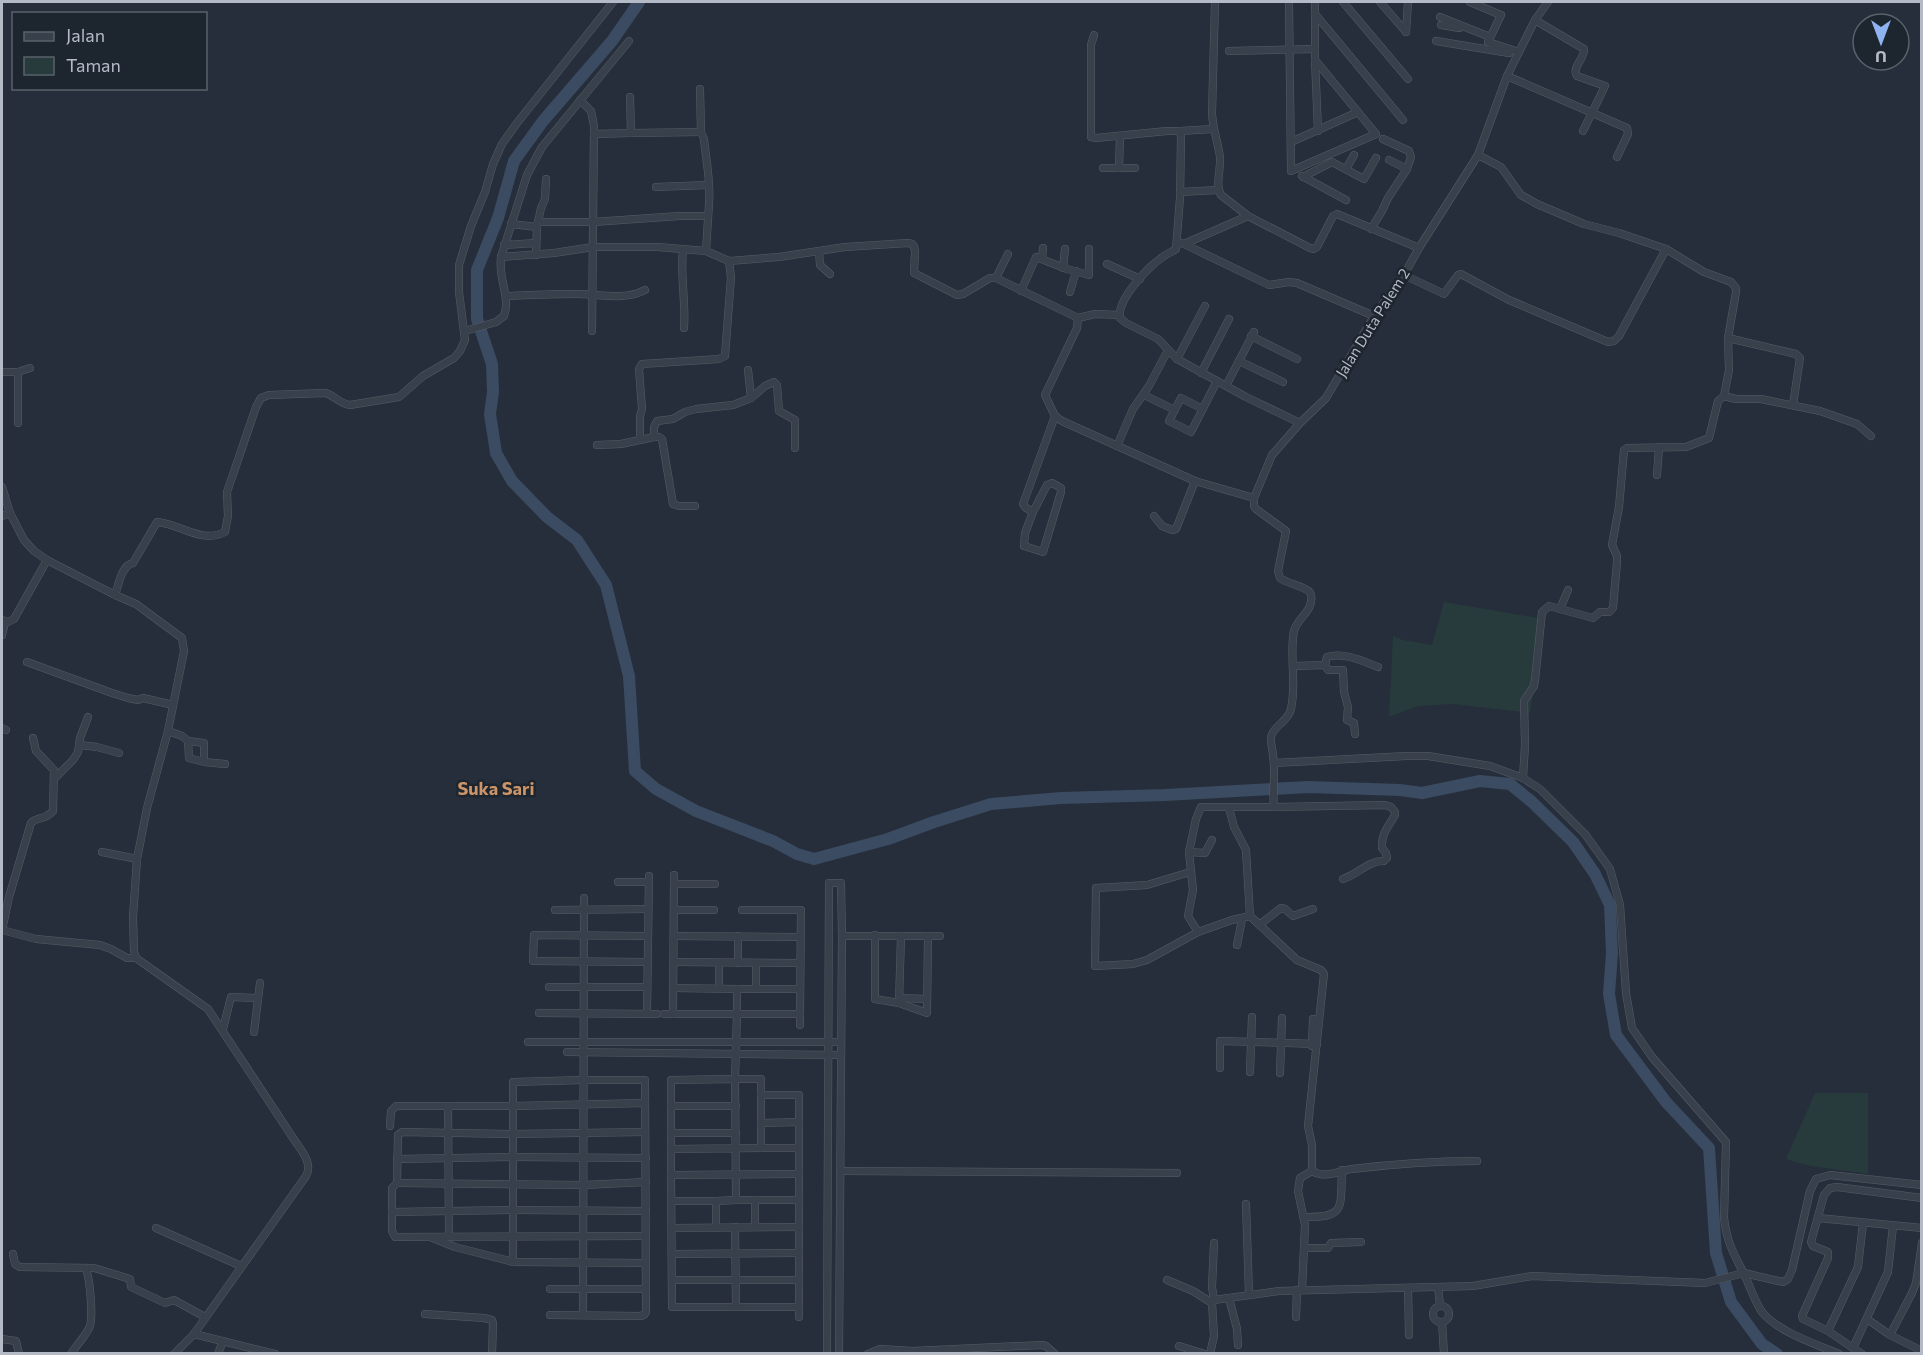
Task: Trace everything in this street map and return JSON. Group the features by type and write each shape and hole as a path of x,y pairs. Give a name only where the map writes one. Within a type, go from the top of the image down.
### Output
{"street":[{"path":"115,596 124,570 128,565 134,563 157,522 205,537 225,532 228,516 228,488 261,398 269,395 327,394 343,404 350,405 397,398 423,375 454,358 465,340 468,329 459,292 459,265 493,164 502,144 517,123 613,2"},
{"path":"1215,2 1213,129 1220,158 1218,190 1224,198 1248,216 1314,249 1335,214 1419,248"},
{"path":"1289,2 1291,171"},
{"path":"1315,2 1318,131"},
{"path":"1343,2 1408,79"},
{"path":"1379,2 1387,2"},
{"path":"1379,2 1406,32 1408,2"},
{"path":"1470,2 1501,15 1488,42 1518,53"},
{"name":"Jalan Duta Palem 2","path":"1254,498 1272,455 1326,398 1374,316 1404,275 1478,155 1507,76 1535,20 1548,2"},
{"path":"1315,14 1403,120"},
{"path":"1535,20 1585,51 1575,70 1577,76 1605,86 1583,131"},
{"path":"1441,21 1490,37"},
{"path":"1094,35 1091,45 1090,136 1093,138 1213,129"},
{"path":"468,329 496,322 504,316 507,306 500,275 501,257 527,175 537,156 629,41"},
{"path":"1436,41 1518,53"},
{"path":"1229,51 1315,49"},
{"path":"1291,171 1376,134 1315,60"},
{"path":"1507,76 1628,129 1628,134 1617,157"},
{"path":"700,89 701,132 704,139 709,203 706,250"},
{"path":"630,97 631,133"},
{"path":"580,100 591,111 594,134 592,332"},
{"path":"1291,142 1358,112"},
{"path":"1180,131 1180,243"},
{"path":"594,134 701,132"},
{"path":"1119,168 1120,136"},
{"path":"1371,229 1407,170 1412,157 1409,151 1383,139"},
{"path":"1346,169 1354,155"},
{"path":"1478,155 1501,167 1521,195 1537,204 1584,224 1666,249 1704,273 1725,279 1735,285 1736,292 1728,338 1729,370 1724,396 1718,401 1708,438 1686,447 1627,448 1624,450 1619,507 1612,544 1617,556 1612,610 1600,612 1593,618 1549,606 1542,613 1534,686 1524,701 1523,778"},
{"path":"1303,177 1332,162 1364,179 1376,158"},
{"path":"1389,160 1407,170"},
{"path":"1103,168 1135,168"},
{"path":"1291,171 1346,200"},
{"path":"536,255 538,224 545,199 546,179"},
{"path":"656,187 708,185"},
{"path":"1180,192 1218,190"},
{"path":"511,224 707,216"},
{"path":"1248,216 1180,243 1175,250 1163,256 1140,279 1121,305 1119,315 1122,321 1158,339 1177,359 1300,423"},
{"path":"504,245 536,243"},
{"path":"501,257 593,247 658,247 706,250 729,261 766,259 901,243 912,244 915,248 913,270 916,276 957,295 963,294 990,278 996,278 1078,318 1095,314 1119,315"},
{"path":"1180,243 1269,285 1297,283 1374,316"},
{"path":"1042,259 1043,248"},
{"path":"1063,268 1065,249"},
{"path":"1021,291 1036,257 1089,275 1089,249"},
{"path":"1404,275 1444,294 1461,274 1509,300 1608,342 1619,336 1666,249"},
{"path":"683,250 681,264 684,286 684,328"},
{"path":"819,251 820,265 830,274"},
{"path":"996,278 1008,254"},
{"path":"640,439 642,409 639,369 642,364 719,359 725,356 731,277 729,261"},
{"path":"1107,264 1140,279"},
{"path":"1070,292 1076,272"},
{"path":"506,296 593,294 621,296 645,290"},
{"path":"1177,359 1205,306"},
{"path":"1078,318 1077,328 1046,393 1045,398 1055,416 1062,422 1195,481 1254,498 1256,509 1286,531 1278,575 1283,581 1309,591 1311,598 1308,613 1295,627 1293,637 1293,697 1289,716 1273,731 1270,737 1274,763 1274,803"},
{"path":"1201,372 1229,319"},
{"path":"1226,386 1252,334 1297,359"},
{"path":"1728,338 1799,356 1801,363 1793,405"},
{"path":"1117,446 1133,409 1149,386 1168,350"},
{"path":"1239,361 1283,382"},
{"path":"2,372 18,372 30,368"},
{"path":"748,370 751,398"},
{"path":"18,372 18,423"},
{"path":"1203,409 1181,398 1169,422 1191,432 1203,409 1217,381"},
{"path":"654,437 654,427 657,421 673,419 696,409 728,407 751,398 769,383 776,384 779,411 795,420 795,448"},
{"path":"1146,396 1175,410"},
{"path":"1724,396 1736,399 1761,399 1820,411 1857,424 1871,436"},
{"path":"1034,512 1026,508 1023,503 1055,416"},
{"path":"597,445 621,444 659,437 662,439 673,504 695,506"},
{"path":"1657,475 1659,447"},
{"path":"1154,516 1162,526 1172,530 1176,529 1195,481"},
{"path":"1052,483 1061,488 1043,552 1023,545 1025,533 1034,512 1047,484 1052,483"},
{"path":"2,487 10,513 24,540 34,551 115,596 141,607 182,638 184,651 168,731 147,808 137,859 133,917 134,951 136,957 208,1009 308,1163 309,1171 194,1334 174,1353"},
{"path":"2,516 10,513"},
{"path":"2,635 4,621 10,622 14,619 47,560"},
{"path":"1560,609 1568,590"},
{"path":"1355,734 1354,723 1347,720 1348,707 1344,692 1343,670 1328,670 1325,665 1327,657 1356,658 1378,667"},
{"path":"27,662 112,693 138,700 142,698 173,705"},
{"path":"1294,666 1325,665"},
{"path":"55,778 73,760 88,717"},
{"path":"168,731 188,741 204,743 204,762"},
{"path":"2,939 9,897 31,823 52,812 55,778 52,767 36,751 33,738"},
{"path":"188,741 190,759 225,765"},
{"path":"80,745 119,753"},
{"path":"1274,763 1428,756 1490,766 1523,778 1552,800 1568,816 1592,843 1610,869 1618,892 1626,993 1632,1029 1652,1057 1726,1142 1725,1229 1730,1247 1755,1300 1766,1316 1795,1334 1839,1353"},
{"path":"1198,932 1188,916 1192,900 1189,852 1201,807 1229,808 1274,803 1391,807 1395,815 1382,834 1382,848 1387,858 1384,861 1368,864 1343,879"},
{"path":"1229,808 1234,827 1246,850 1246,918 1237,945"},
{"path":"1189,852 1204,853 1212,840"},
{"path":"102,852 137,859"},
{"path":"1191,872 1147,885 1096,888 1095,966 1147,960 1198,932 1232,920 1246,918 1259,926 1297,960 1322,971 1324,977 1311,1076"},
{"path":"673,1014 674,875"},
{"path":"618,882 649,879 647,1014"},
{"path":"826,1353 829,883 841,883 839,1353"},
{"path":"674,884 715,884"},
{"path":"583,1316 584,898"},
{"path":"1259,926 1281,908 1293,916 1313,909"},
{"path":"555,910 648,909"},
{"path":"675,910 714,910"},
{"path":"742,910 801,910 800,1026"},
{"path":"3,930 36,939 100,945 111,948 127,958 136,957"},
{"path":"647,962 533,961 534,935 648,936"},
{"path":"674,936 800,937"},
{"path":"738,936 738,963"},
{"path":"842,936 940,936"},
{"path":"875,936 874,999 899,1001 927,999"},
{"path":"899,1001 901,936"},
{"path":"899,1001 927,1014 928,936"},
{"path":"674,962 800,963"},
{"path":"719,963 719,988"},
{"path":"756,963 756,988"},
{"path":"254,1032 260,983"},
{"path":"549,987 648,987"},
{"path":"674,988 800,989"},
{"path":"736,1200 737,988"},
{"path":"223,1029 231,997 258,998"},
{"path":"539,1013 800,1014"},
{"path":"1250,1072 1252,1017"},
{"path":"1280,1072 1282,1018"},
{"path":"1312,1171 1312,1145 1308,1125 1314,1044 1313,1019"},
{"path":"1220,1068 1220,1041 1314,1044"},
{"path":"528,1042 840,1042"},
{"path":"567,1052 841,1055"},
{"path":"761,1148 761,1079 671,1080 672,1307 799,1306"},
{"path":"513,1262 512,1085 515,1081 645,1080 646,1312 644,1315 550,1315"},
{"path":"761,1095 798,1095 799,1317"},
{"path":"390,1126 391,1111 396,1106 645,1103"},
{"path":"448,1106 449,1236"},
{"path":"671,1106 736,1106"},
{"path":"761,1122 799,1122"},
{"path":"645,1132 399,1133 397,1183 392,1188 392,1212 395,1237 646,1236"},
{"path":"671,1133 736,1132"},
{"path":"671,1149 799,1148"},
{"path":"397,1159 646,1158"},
{"path":"1312,1171 1323,1175 1341,1170 1414,1162 1477,1161"},
{"path":"1304,1217 1325,1218 1337,1211 1340,1203 1341,1170"},
{"path":"1296,1317 1304,1248 1304,1217 1298,1191 1299,1181 1312,1171"},
{"path":"827,1178 840,1175 1177,1173"},
{"path":"671,1175 799,1174"},
{"path":"1167,1280 1213,1301 1249,1294 1300,1290 1473,1286 1520,1277 1549,1276 1707,1283 1742,1273 1779,1282 1788,1279 1810,1191 1816,1179 1830,1175 1922,1185"},
{"path":"397,1183 584,1185 646,1182"},
{"path":"1862,1353 1802,1317 1828,1258 1828,1252 1811,1244 1824,1195 1830,1188 1855,1188 1922,1198"},
{"path":"716,1200 716,1228"},
{"path":"755,1200 755,1227"},
{"path":"672,1201 799,1200"},
{"path":"1246,1204 1249,1294"},
{"path":"392,1212 646,1211"},
{"path":"1818,1218 1922,1227"},
{"path":"1828,1331 1858,1267 1863,1223"},
{"path":"1853,1348 1888,1272 1893,1226"},
{"path":"735,1227 736,1307"},
{"path":"672,1228 799,1227"},
{"path":"156,1228 241,1266"},
{"path":"428,1236 455,1247 513,1262 646,1263"},
{"path":"1304,1248 1329,1248 1331,1243 1361,1242"},
{"path":"1210,1353 1214,1336 1212,1287 1214,1243"},
{"path":"1890,1335 1916,1282 1922,1243"},
{"path":"672,1254 799,1253"},
{"path":"13,1254 15,1264 20,1267 100,1269 130,1279 130,1287 165,1303 174,1300 205,1317"},
{"path":"72,1353 90,1323 86,1269"},
{"path":"672,1280 799,1280"},
{"path":"1438,1287 1440,1305 1448,1308 1449,1314 1442,1322 1444,1353"},
{"path":"1408,1288 1409,1335"},
{"path":"550,1289 646,1289"},
{"path":"1229,1298 1237,1329 1238,1345"},
{"path":"425,1314 492,1320 492,1353"},
{"path":"1867,1319 1890,1335 1922,1351"},
{"path":"194,1334 274,1353"},
{"path":"2,1339 15,1341 19,1353"},
{"path":"218,1353 223,1341"},
{"path":"868,1353 880,1349 913,1352 1042,1346 1055,1353"},
{"path":"1179,1346 1205,1353"}],"green space":[{"path":"1444,602 1544,619 1530,713 1453,704 1418,706 1389,717 1393,636 1432,645"},
{"path":"1815,1093 1868,1093 1868,1174 1810,1166 1786,1159"}],"waterway":[{"path":"639,2 612,41 543,121 514,161 498,218 477,270 477,319 492,364 493,392 490,414 496,453 512,481 547,517 577,540 606,585 629,676 635,771 656,789 696,811 814,859 888,839 991,804 1061,798 1308,787 1400,790 1422,793 1480,781 1510,784 1573,842 1595,874 1610,905 1612,953 1609,994 1616,1035 1666,1102 1709,1148 1716,1253 1731,1302 1762,1344 1777,1354"}],"district":[{"name":"Suka Sari","path":"496,789"}]}
